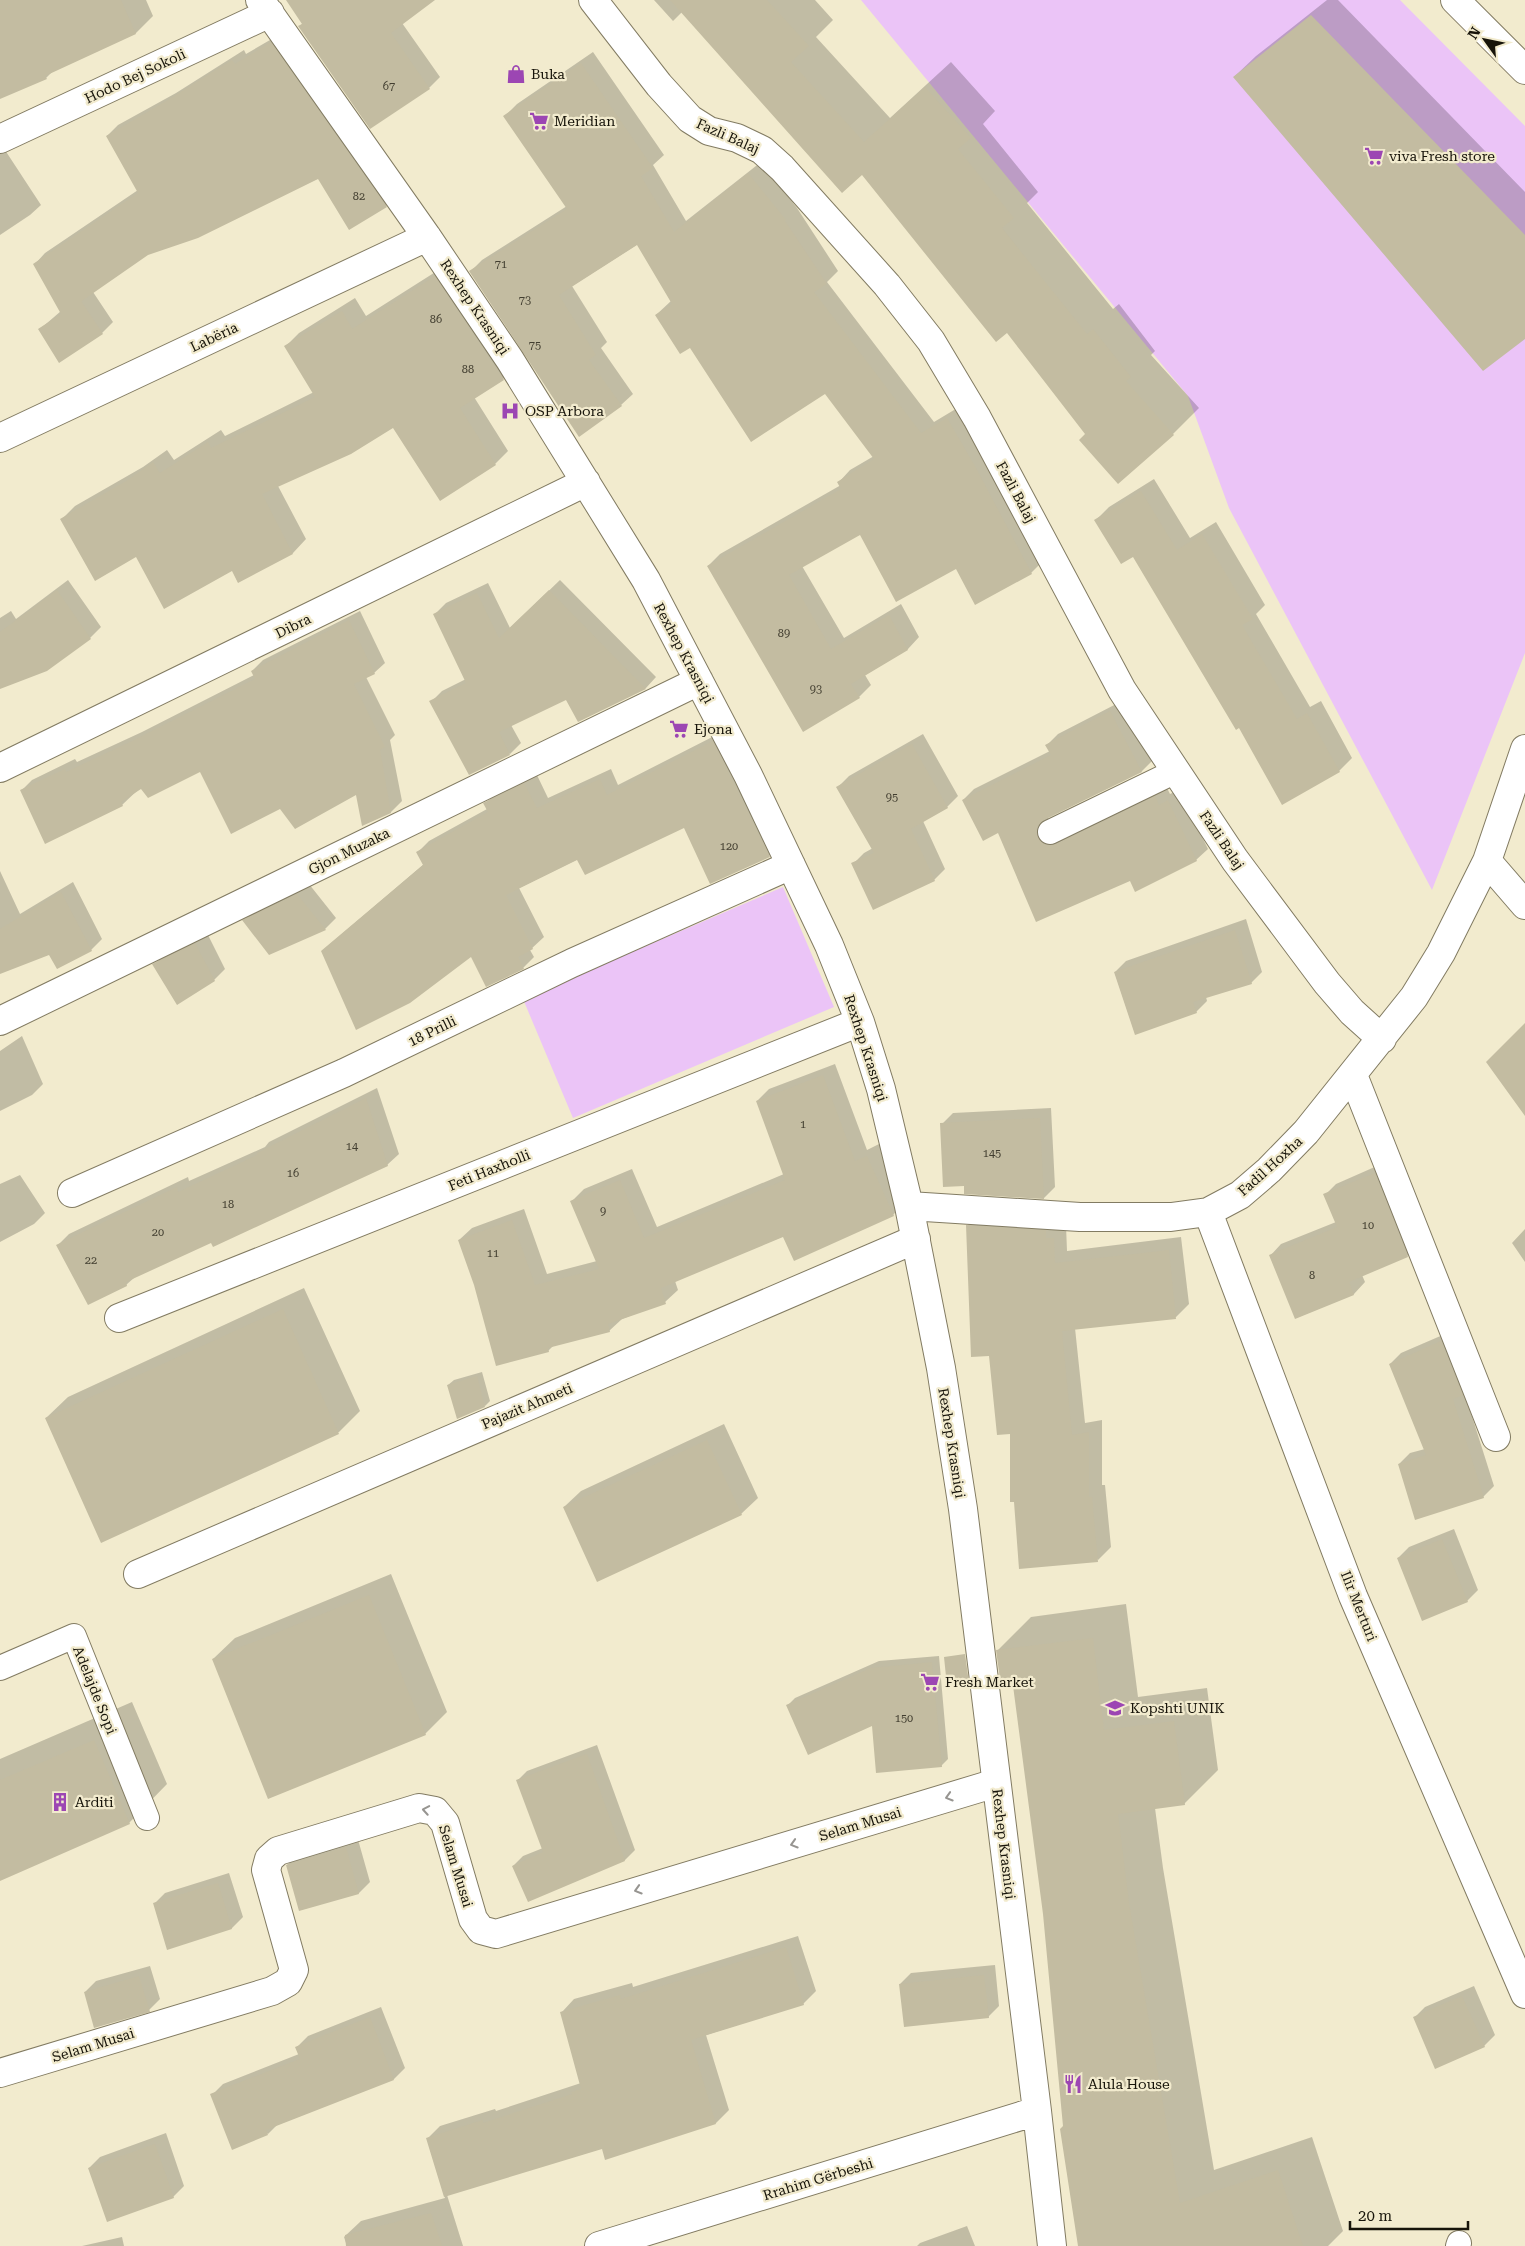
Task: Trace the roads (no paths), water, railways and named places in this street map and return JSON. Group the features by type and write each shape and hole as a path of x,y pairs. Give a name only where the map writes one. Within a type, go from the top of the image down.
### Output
{"street":[{"name":"Fazli Balaj","path":"593,0 659,85 690,119 709,131 737,138 762,150 782,168 888,285 931,341 978,418 1122,690 1235,860 1304,953 1352,1012 1382,1039"},
{"path":"1454,0 1525,70"},
{"name":"Hodo Bej Sokoli","path":"0,140 265,7"},
{"name":"Rexhep Krasniqi","path":"265,7 427,236 510,360 646,580 748,776 829,945 860,1022 880,1089 909,1206 941,1368 963,1509 1052,2246"},
{"name":"Labëria","path":"0,438 427,236"},
{"name":"Dibra","path":"0,768 586,482"},
{"name":"Gjon Muzaka","path":"0,1021 699,681"},
{"name":"Fadil Hoxha","path":"909,1206 1122,1218 1171,1217 1208,1212 1240,1194 1269,1170 1306,1132 1382,1039 1414,997 1442,954 1487,861 1525,748"},
{"path":"1487,861 1525,905"},
{"name":"18 Prilli","path":"72,1192 344,1073 572,963 791,865"},
{"name":"Feti Haxholli","path":"119,1318 860,1022"},
{"path":"1353,1075 1496,1437"},
{"name":"Ilir Merturi","path":"1208,1212 1354,1596 1525,1994"},
{"name":"Pajazit Ahmeti","path":"138,1574 916,1239"},
{"name":"Selam Musai","path":"0,2073 272,1991 288,1982 294,1970 266,1870 269,1859 278,1851 418,1808 435,1811 445,1823 473,1919 482,1930 496,1934 996,1783"},
{"name":"Rrahim Gërbeshi","path":"599,2246 1037,2111"}],"lane":[{"path":"1050,832 1176,771"},
{"name":"Adelajde Sopi","path":"0,1668 74,1636 147,1818"}],"place":[{"name":"Buka","path":"516,74"},
{"name":"Meridian","path":"539,121"},
{"name":"viva Fresh store","path":"1374,156"},
{"name":"OSP Arbora","path":"510,411"},
{"name":"Ejona","path":"679,729"},
{"name":"Fresh Market","path":"930,1682"},
{"name":"Kopshti UNIK","path":"1115,1708"},
{"name":"Arditi","path":"60,1802"},
{"name":"Alula House","path":"1073,2084"}]}
